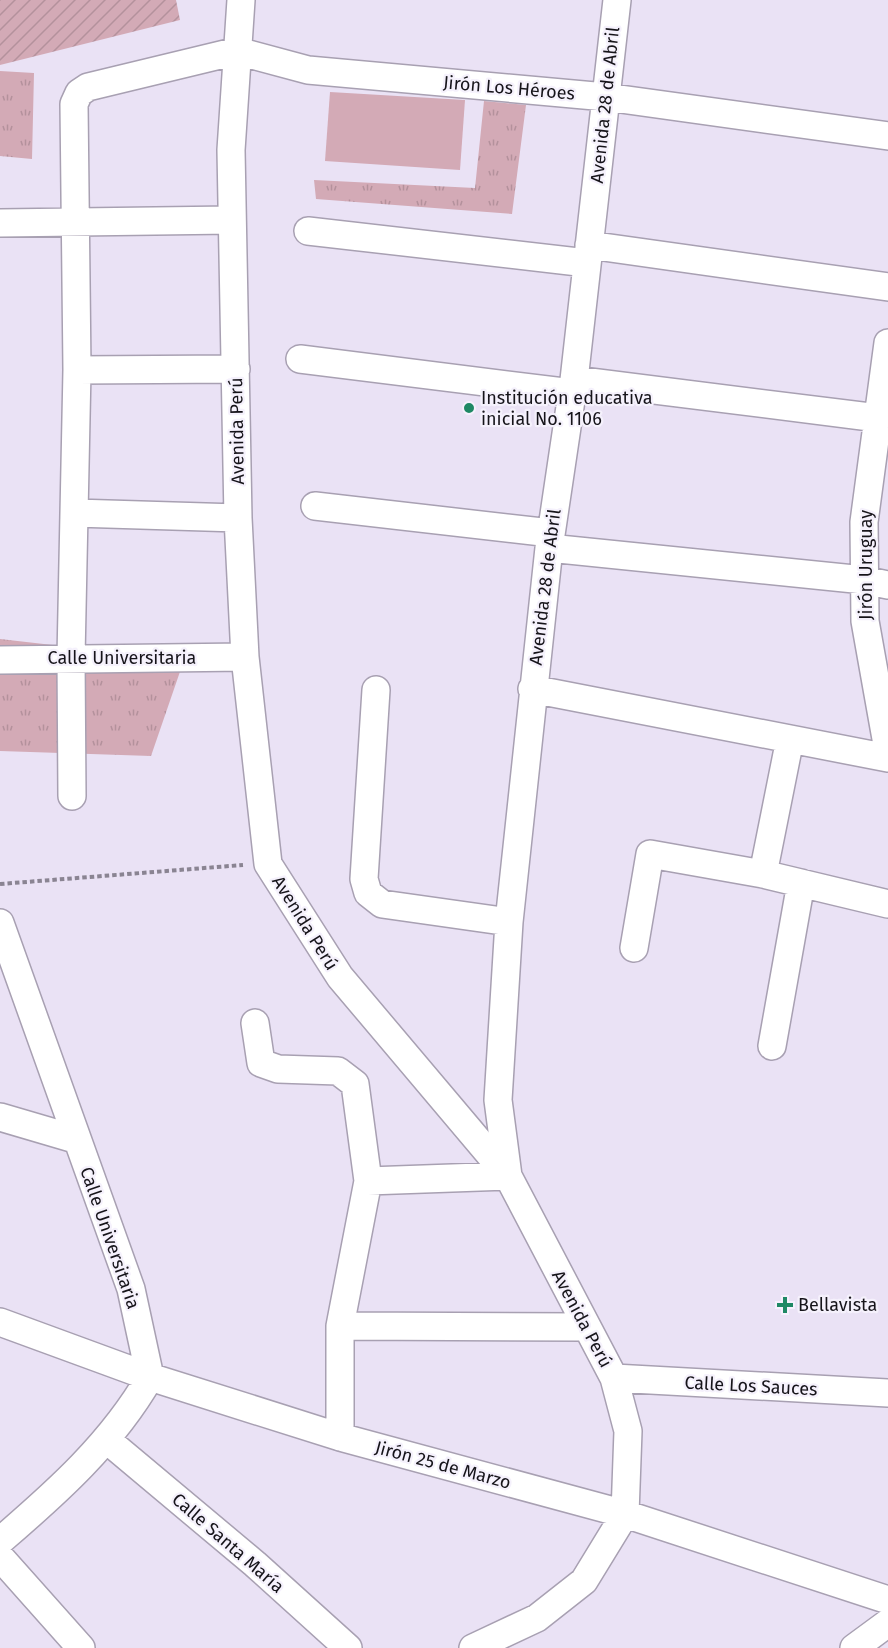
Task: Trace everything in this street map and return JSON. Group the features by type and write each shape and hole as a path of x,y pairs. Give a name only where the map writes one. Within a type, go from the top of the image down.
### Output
{"street":[{"name":"Avenida Perú","path":"241,0 231,150 238,518 244,657 268,864 340,977 508,1176 585,1327 614,1378 628,1431 625,1514 584,1581 537,1618 473,1648"},
{"name":"Avenida 28 de Abril","path":"508,1176 498,1100 509,922 532,689 550,540 573,387 617,0"},
{"name":"Jirón Los Héroes","path":"237,51 308,70 606,97 888,136"},
{"path":"72,796 71,657 77,370 74,104 79,93 88,87 237,51"},
{"path":"0,223 232,220"},
{"path":"308,231 588,254 888,287"},
{"name":"Jirón Uruguay","path":"888,343 864,522 876,582 865,621 888,750"},
{"path":"300,359 878,418"},
{"path":"77,370 236,369"},
{"path":"315,506 550,540 876,582"},
{"path":"75,513 238,518"},
{"name":"Calle Universitaria","path":"0,660 71,657 244,657"},
{"path":"532,689 888,758"},
{"path":"376,690 364,879 368,892 382,904 509,922"},
{"path":"763,874 790,739"},
{"path":"634,948 650,854 763,874 888,904"},
{"path":"772,1046 801,883"},
{"name":"Calle Universitaria","path":"0,924 75,1139 131,1289 150,1377"},
{"path":"255,1023 261,1063 278,1069 338,1071 355,1084 368,1181 340,1326 340,1437"},
{"path":"0,1117 75,1139"},
{"path":"368,1181 508,1176"},
{"name":"Jirón 25 de Marzo","path":"0,1322 150,1377 340,1437 625,1514 888,1600"},
{"path":"340,1326 585,1327"},
{"path":"0,1541 58,1491 107,1440 135,1403 150,1377"},
{"name":"Calle Los Sauces","path":"614,1378 888,1393"},
{"name":"Calle Santa María","path":"107,1440 255,1564 348,1648"},
{"path":"0,1557 81,1648"},
{"path":"854,1648 888,1623"}],"path":[{"path":"0,884 268,864"}],"green space":[{"path":"0,0 176,0 180,20 0,65"},
{"path":"0,71 34,73 32,159 0,156"},
{"path":"330,92 465,100 460,170 325,161"},
{"path":"484,101 526,105 512,214 316,199 314,180 475,188"},
{"path":"0,639 184,660 151,756 0,751"}],"place":[{"name":"Institución educativa inicial No. 1106","path":"469,408"},
{"name":"Bellavista","path":"785,1305"}]}
